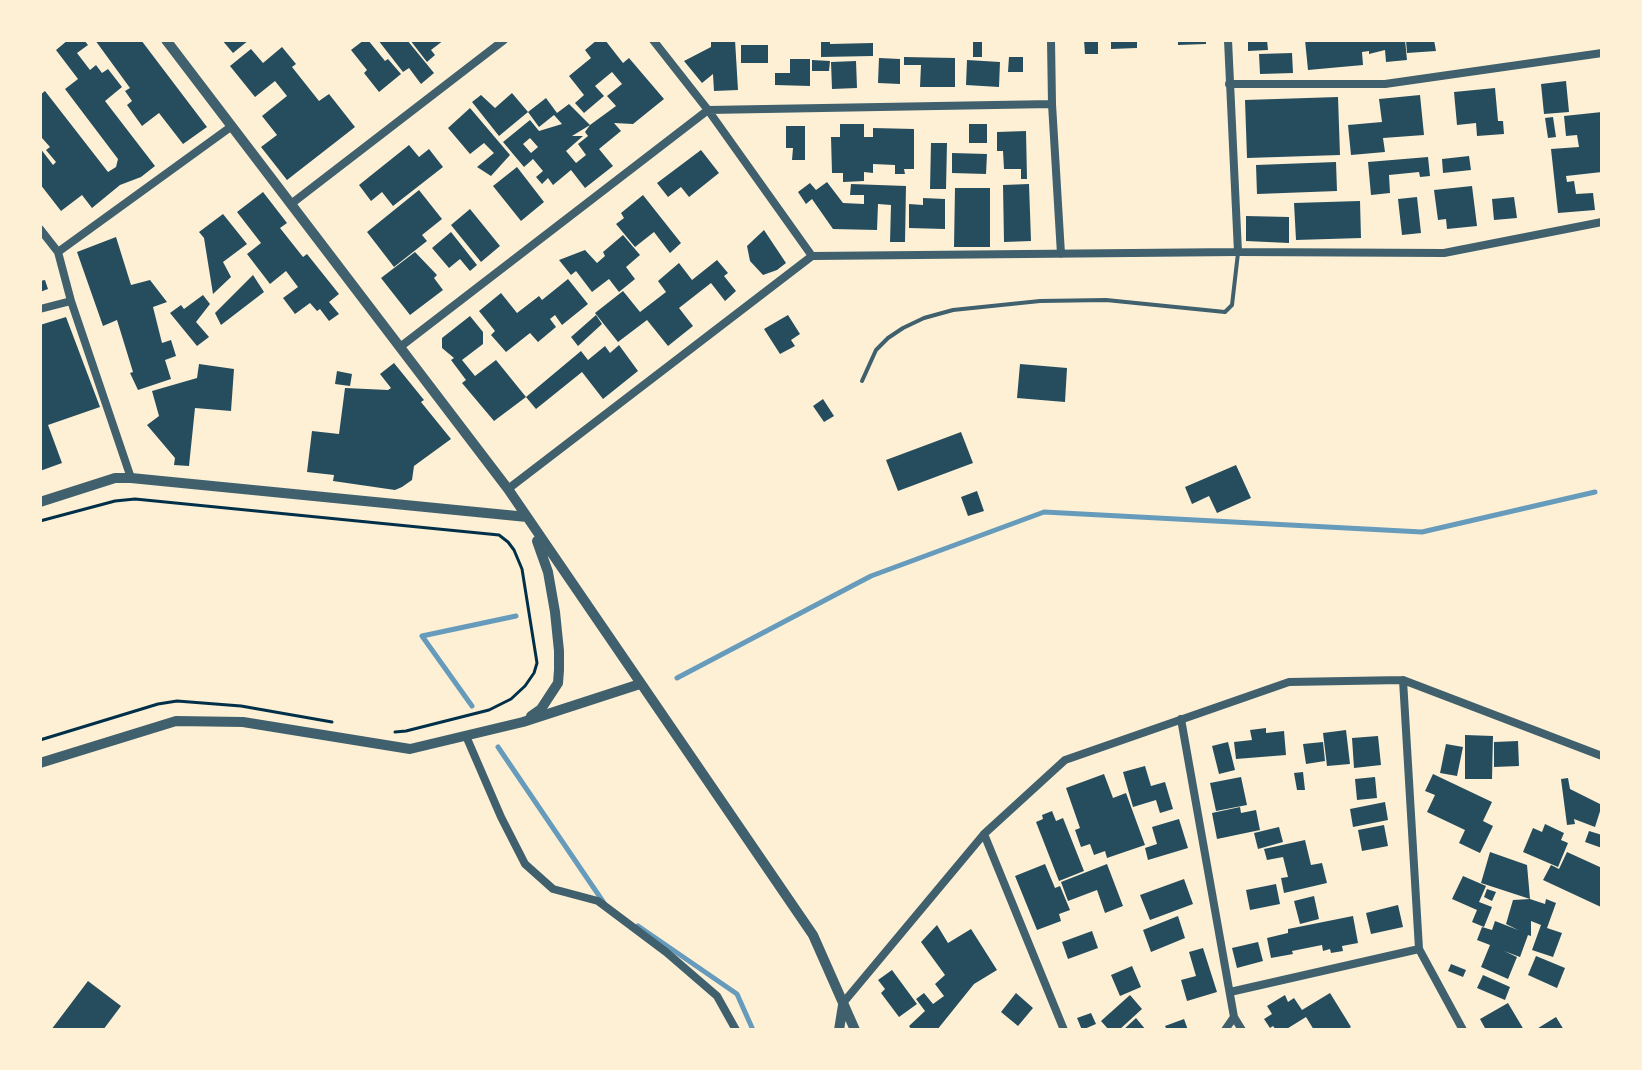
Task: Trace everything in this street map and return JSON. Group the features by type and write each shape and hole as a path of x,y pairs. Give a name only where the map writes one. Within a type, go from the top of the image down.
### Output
{"street":[{"path":"166,40 508,489 813,935 855,1030"},
{"path":"291,204 504,40"},
{"path":"653,40 708,110 812,256"},
{"path":"1051,40 1061,254"},
{"path":"1228,40 1238,252"},
{"path":"1229,84 1385,84 1602,53"},
{"path":"400,347 708,110 1052,104"},
{"path":"58,252 232,126"},
{"path":"508,489 812,256 1444,253 1602,222"},
{"path":"40,229 58,252 71,301 131,478"},
{"path":"40,309 71,301"},
{"path":"40,502 115,478 131,478 529,522"},
{"path":"523,722 541,709 558,683 559,651 548,572 529,522"},
{"path":"1403,680 1419,949 1463,1030"},
{"path":"839,1030 843,1003 984,834 1065,760 1289,682 1403,680 1602,756"},
{"path":"40,763 176,721 243,722 410,749 523,722 640,684"},
{"path":"1181,719 1234,1017 1242,1030"},
{"path":"466,736 525,864 553,889 598,901 666,952 717,996 736,1030"},
{"path":"984,834 1064,1030"},
{"path":"1230,992 1419,949"},
{"path":"1225,1030 1234,1017"}],"lane":[{"path":"862,381 876,350 888,338 924,318 953,310 1040,301 1106,300 1225,312 1232,305 1238,252"}],"path":[{"path":"40,521 115,501 135,499 499,535 514,550 522,569 537,663 534,673 511,699 489,710 392,732"},
{"path":"40,740 177,701 241,706 332,722"}],"building":[{"path":"68,40 84,40 88,45 77,53 90,70 96,65 102,73 108,69 122,87 105,101 155,166 141,177 120,185 92,208 82,195 61,211 40,184 40,148 53,165 56,162 46,150 50,147 40,139 40,95 45,91 108,172 116,167 118,159 65,89 78,79 56,50"},
{"path":"95,40 141,40 207,127 183,144 159,113 142,126 127,105 132,101 125,91 130,88"},
{"path":"222,40 249,40 233,53"},
{"path":"368,40 385,61 388,59 401,74 379,92 351,50"},
{"path":"378,40 407,40 434,73 421,84 409,68 403,72"},
{"path":"410,40 444,40 431,50 435,55 427,62"},
{"path":"597,40 605,40 623,63 629,58 664,99 633,124 614,123 621,131 599,149 613,166 585,188 571,170 553,185 548,178 542,184 536,177 543,171 533,159 524,167 503,142 530,120 539,131 562,124 554,115 539,127 528,112 546,98 557,113 569,104 590,125 616,106 607,96 622,84 612,72 595,86 604,96 584,113 575,103 584,95 569,76 591,58 585,50","holes":["590,125 585,132 588,136 578,144 586,155 576,163 566,151 583,136 572,136","530,138 538,147 531,153 523,144"]},
{"path":"711,40 735,40 738,90 714,91 713,74 702,83 684,61 711,47"},
{"path":"821,40 830,40 830,44 873,43 873,56 821,57"},
{"path":"973,40 982,40 982,57 973,57"},
{"path":"1084,40 1098,40 1098,54 1085,54"},
{"path":"1111,40 1137,40 1137,48 1111,49"},
{"path":"1178,40 1206,40 1206,44 1178,45"},
{"path":"1267,40 1268,50 1248,51 1248,41"},
{"path":"1305,40 1405,40 1407,60 1386,62 1385,50 1369,54 1369,51 1362,52 1363,65 1308,70"},
{"path":"1406,40 1434,40 1436,51 1407,53"},
{"path":"741,45 768,45 768,63 741,63"},
{"path":"282,47 296,64 292,67 319,101 329,94 355,127 287,180 261,147 277,135 262,116 287,96 275,81 255,97 230,66 251,49 263,63"},
{"path":"1292,53 1293,73 1260,74 1259,54"},
{"path":"904,57 955,58 955,87 920,87 921,65 904,65"},
{"path":"1009,57 1023,57 1023,72 1008,72"},
{"path":"879,58 900,59 900,84 878,83"},
{"path":"790,59 810,59 810,86 775,85 775,73 790,73"},
{"path":"812,60 830,61 829,71 812,71"},
{"path":"967,60 1000,62 999,87 966,85"},
{"path":"856,61 857,88 832,89 831,62"},
{"path":"1566,81 1569,112 1544,114 1541,84"},
{"path":"1495,88 1498,121 1503,121 1504,134 1477,136 1476,123 1457,125 1454,92"},
{"path":"512,93 528,112 499,136 472,102 481,95 495,108"},
{"path":"1420,95 1424,135 1383,138 1385,152 1351,155 1348,125 1382,122 1379,99"},
{"path":"1338,97 1340,155 1247,158 1245,100"},
{"path":"470,108 510,155 491,176 477,167 494,153 484,143 470,154 448,128"},
{"path":"1602,112 1602,172 1566,176 1567,182 1574,181 1576,194 1593,193 1595,210 1558,213 1551,149 1579,147 1577,135 1566,136 1564,116"},
{"path":"1553,117 1556,137 1548,138 1545,118"},
{"path":"840,124 864,124 864,137 873,137 873,128 914,129 914,169 904,169 905,174 895,174 895,165 873,164 873,173 864,172 864,181 843,182 843,173 832,173 831,137 840,137"},
{"path":"969,124 987,124 987,143 969,143"},
{"path":"786,126 805,126 805,160 792,160 793,148 786,148"},
{"path":"1026,131 1027,179 1021,179 1021,169 1004,169 1003,151 997,151 997,132"},
{"path":"931,143 947,143 946,189 930,189"},
{"path":"409,145 419,157 429,149 443,167 393,206 382,192 371,201 359,185"},
{"path":"701,150 719,173 689,197 681,187 668,197 657,183"},
{"path":"952,153 987,154 986,174 952,173"},
{"path":"1469,156 1471,170 1443,173 1442,159"},
{"path":"1428,157 1430,176 1420,177 1419,172 1389,175 1390,193 1371,195 1368,162"},
{"path":"1336,162 1337,191 1257,194 1256,165"},
{"path":"517,167 544,202 521,221 493,186"},
{"path":"827,182 843,203 864,204 864,195 850,195 851,184 906,186 905,242 890,242 891,205 878,204 877,230 833,229 812,199 806,204 798,192 810,183 816,190"},
{"path":"1029,184 1031,241 1004,242 1003,185"},
{"path":"1472,186 1477,226 1447,229 1446,219 1438,220 1434,190"},
{"path":"955,188 990,188 990,247 954,247"},
{"path":"419,190 442,219 422,235 427,241 394,267 367,232"},
{"path":"263,192 287,223 280,228 303,257 307,254 339,294 329,302 339,314 329,321 320,309 317,311 310,303 295,314 283,298 298,287 286,271 270,284 247,254 261,243 237,212"},
{"path":"643,195 681,243 670,253 654,232 635,247 616,224 624,218 621,213"},
{"path":"1417,197 1421,233 1402,235 1398,199"},
{"path":"1514,197 1517,218 1494,220 1492,199"},
{"path":"923,198 945,199 945,229 909,228 909,204 923,205"},
{"path":"1360,201 1361,238 1296,240 1294,203"},
{"path":"470,209 500,246 481,262 451,225"},
{"path":"223,214 247,244 223,262 231,277 213,294 204,238 199,232"},
{"path":"1246,216 1289,217 1289,243 1246,241"},
{"path":"764,230 786,263 763,275 750,261 747,246"},
{"path":"451,232 477,265 470,271 460,259 449,268 432,248"},
{"path":"623,235 640,255 626,267 635,279 619,292 609,279 592,292 576,271 571,275 559,260 585,250 597,263 605,256 603,252"},
{"path":"116,237 131,285 150,280 167,302 153,307 162,343 171,340 176,356 165,360 171,379 138,390 130,373 133,372 117,320 103,326 77,252"},
{"path":"415,252 437,275 434,278 443,290 410,315 381,278"},
{"path":"717,260 728,273 724,276 736,291 725,301 711,283 679,308 693,326 668,346 647,320 618,342 595,313 623,291 640,312 666,292 658,281 679,263 692,280"},
{"path":"253,275 264,292 221,325 215,313"},
{"path":"568,279 588,304 562,325 555,315 550,319 556,327 538,342 530,333 506,352 491,335 495,331 479,311 501,293 517,313 539,296 542,300"},
{"path":"45,280 48,289 40,292 40,281"},
{"path":"203,295 210,304 196,322 209,337 197,346 170,313 181,305 184,309"},
{"path":"596,315 602,324 578,346 571,337"},
{"path":"788,315 800,334 791,340 795,346 780,354 764,329"},
{"path":"470,316 483,332 483,344 462,360 475,376 496,360 526,397 494,421 462,383 466,380 451,360 454,358 442,348 442,338"},
{"path":"66,317 100,407 48,425 62,463 40,471 40,325"},
{"path":"619,345 638,371 603,399 582,372 536,409 526,397 581,351 588,360 605,346 610,353"},
{"path":"394,363 451,439 414,466 412,480 395,490 333,481 334,475 307,472 312,431 339,434 345,388 388,390 391,388 380,374"},
{"path":"199,364 234,369 231,411 195,408 189,466 174,465 175,458 147,425 159,416 152,391 197,378"},
{"path":"1020,364 1067,368 1065,402 1017,398"},
{"path":"337,371 352,374 350,386 335,384"},
{"path":"823,399 834,416 824,422 813,406"},
{"path":"961,432 973,463 898,491 886,460"},
{"path":"1236,465 1251,498 1217,513 1209,496 1192,504 1185,487"},
{"path":"977,491 984,511 968,516 961,497"},
{"path":"1266,728 1266,733 1284,731 1286,755 1236,759 1234,742 1252,740 1250,730"},
{"path":"1346,730 1350,764 1327,766 1323,733"},
{"path":"1465,735 1493,736 1492,779 1465,779"},
{"path":"1378,736 1381,765 1354,768 1352,738"},
{"path":"1518,741 1519,766 1494,767 1494,742"},
{"path":"1228,742 1235,770 1219,774 1212,746"},
{"path":"1323,742 1325,761 1306,764 1303,744"},
{"path":"1446,744 1463,747 1457,776 1440,773"},
{"path":"1145,766 1151,786 1165,782 1173,809 1160,813 1156,800 1133,807 1123,772"},
{"path":"1303,772 1305,790 1297,790 1294,773"},
{"path":"1104,774 1113,798 1126,793 1145,845 1107,858 1105,851 1094,855 1090,844 1081,847 1075,830 1080,828 1066,788"},
{"path":"1433,774 1492,802 1483,821 1493,826 1480,853 1459,843 1465,830 1427,812 1435,795 1425,791"},
{"path":"1241,777 1247,805 1216,811 1210,783"},
{"path":"1375,777 1377,798 1357,800 1355,779"},
{"path":"1568,778 1570,789 1602,805 1595,827 1574,819 1575,824 1567,825 1561,779"},
{"path":"1385,802 1388,820 1353,827 1350,809"},
{"path":"1240,807 1241,813 1256,810 1260,830 1217,839 1212,813"},
{"path":"1052,811 1056,821 1063,818 1084,871 1059,881 1036,822"},
{"path":"1179,819 1188,848 1148,860 1145,848 1157,844 1152,827"},
{"path":"1545,824 1564,833 1561,840 1568,843 1558,867 1523,852 1533,828 1542,832"},
{"path":"1384,825 1388,846 1362,851 1358,830"},
{"path":"1279,827 1283,842 1258,849 1254,833"},
{"path":"1589,831 1602,835 1602,848 1585,842"},
{"path":"1305,840 1311,865 1322,863 1327,883 1284,893 1281,878 1288,877 1283,857 1267,860 1264,849"},
{"path":"1490,852 1527,865 1530,899 1481,883"},
{"path":"1567,852 1602,868 1601,907 1543,880 1551,865 1559,869"},
{"path":"1045,864 1055,888 1060,886 1070,910 1059,914 1061,921 1037,930 1015,876"},
{"path":"1107,864 1123,906 1105,913 1097,890 1068,901 1061,882"},
{"path":"1463,876 1486,886 1479,902 1492,907 1484,927 1472,922 1477,910 1452,899"},
{"path":"1184,879 1193,904 1150,920 1140,895"},
{"path":"1276,884 1280,904 1250,910 1246,890"},
{"path":"1487,889 1496,892 1492,901 1484,897"},
{"path":"1314,896 1319,919 1300,924 1294,901"},
{"path":"1530,899 1545,904 1546,899 1556,903 1547,928 1562,933 1553,957 1532,950 1541,925 1531,921 1531,936 1528,935 1520,957 1504,951 1517,957 1508,979 1481,967 1490,945 1477,940 1482,927 1492,930 1495,921 1518,930 1506,924 1513,900"},
{"path":"1398,905 1403,927 1371,934 1366,913"},
{"path":"1178,916 1185,938 1151,952 1143,930"},
{"path":"1353,916 1358,943 1342,946 1343,951 1323,951 1322,945 1271,958 1267,938 1288,933 1288,929"},
{"path":"937,925 948,943 971,929 997,970 974,984 937,1030 912,1030 909,1026 925,1011 916,999 924,993 933,1004 944,996 935,984 945,975 921,942"},
{"path":"1092,931 1098,948 1068,959 1062,942"},
{"path":"1258,942 1263,961 1237,968 1232,948"},
{"path":"1203,948 1217,992 1187,1001 1181,980 1196,976 1189,952"},
{"path":"1536,956 1565,968 1557,988 1528,975"},
{"path":"1451,964 1466,970 1463,977 1448,971"},
{"path":"1132,966 1141,987 1120,996 1111,975"},
{"path":"892,970 917,1004 899,1017 881,993 885,989 878,980"},
{"path":"1483,975 1510,987 1505,1000 1477,988"},
{"path":"88,981 121,1006 103,1030 51,1030"},
{"path":"1016,993 1033,1008 1018,1026 1001,1012"},
{"path":"1330,993 1351,1027 1346,1030 1314,1030 1306,1017 1285,1030 1276,1030 1273,1026 1270,1028 1264,1019 1272,1014 1267,1006 1285,995 1288,1002 1294,998 1302,1010"},
{"path":"1130,995 1142,1009 1119,1030 1109,1030 1101,1021"},
{"path":"1508,1003 1524,1030 1486,1030 1480,1019"},
{"path":"1091,1013 1096,1024 1082,1030 1077,1018"},
{"path":"1556,1017 1564,1030 1535,1030"},
{"path":"1136,1018 1146,1030 1123,1030"},
{"path":"1184,1019 1188,1030 1167,1030 1165,1026"}],"waterway":[{"path":"677,678 871,576 1044,512 1422,532 1595,492"},
{"path":"472,706 422,636 516,616"},
{"path":"498,747 604,903"},
{"path":"638,926 737,994 753,1030"}]}
